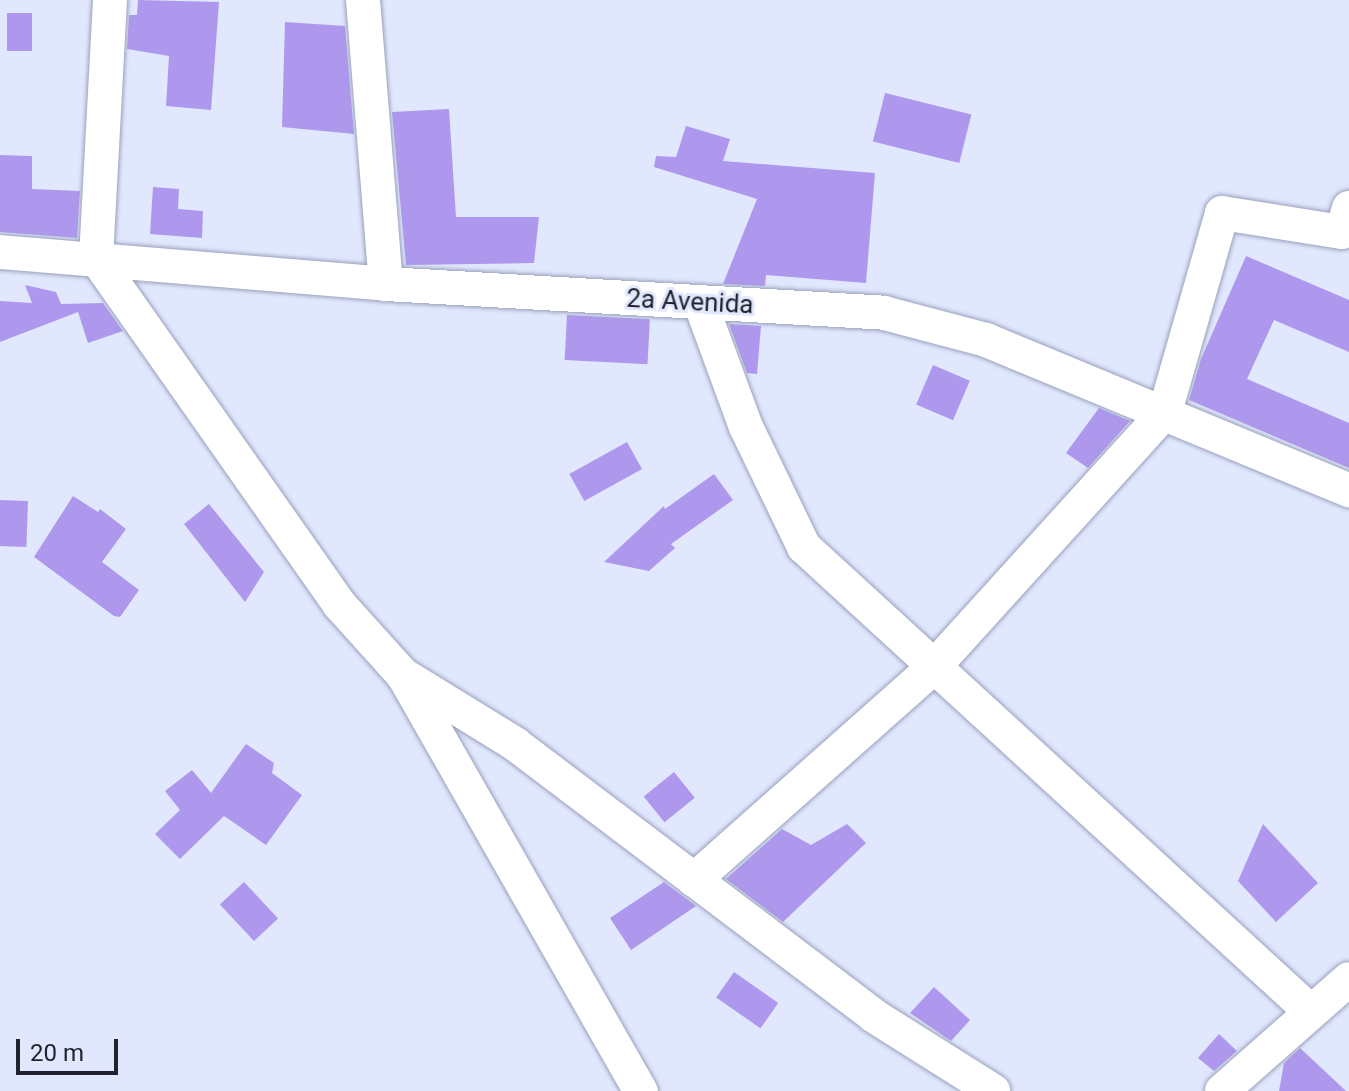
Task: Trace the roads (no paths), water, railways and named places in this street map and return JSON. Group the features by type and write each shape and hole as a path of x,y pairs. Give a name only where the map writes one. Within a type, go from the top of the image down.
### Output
{"street":[{"path":"110,0 96,258 339,604 403,675 641,1091"},
{"path":"363,0 386,284"},
{"path":"694,880 933,668 1165,412 1222,213 1342,232 1349,208"},
{"name":"2a Avenida","path":"0,252 386,284 884,313 986,340 1349,490"},
{"path":"700,302 746,427 804,547 1310,1011"},
{"path":"403,675 515,744 874,1016 993,1091"},
{"path":"1222,1091 1349,979"}]}
